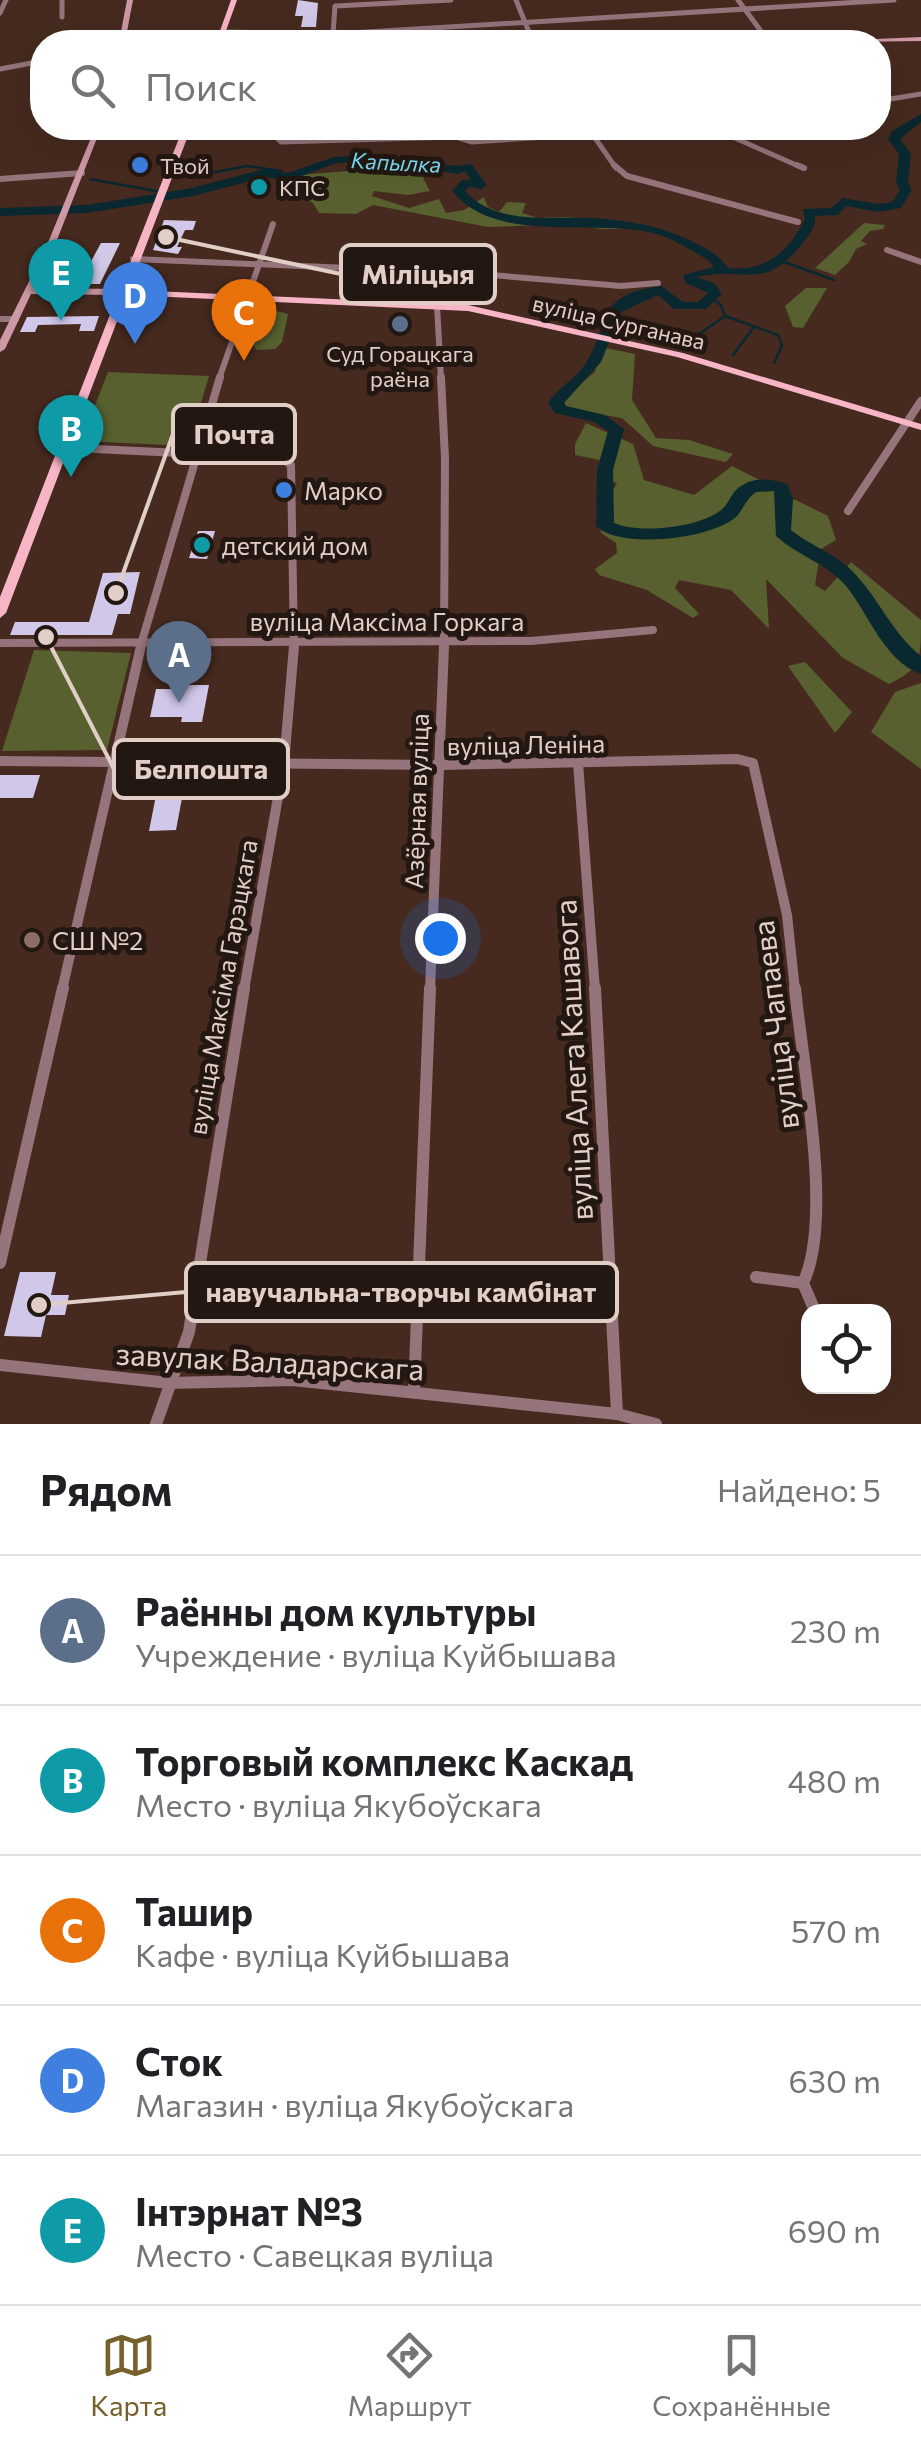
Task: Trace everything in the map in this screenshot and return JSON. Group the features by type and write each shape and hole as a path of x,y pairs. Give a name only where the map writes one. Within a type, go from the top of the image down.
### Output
{"main road":[{"path":"124,30 130,0"},
{"path":"223,30 234,0"},
{"path":"891,40 921,39"},
{"path":"0,349 30,290 94,140"},
{"path":"0,613 120,292 182,140"},
{"path":"30,290 120,292"},
{"name":"вуліца Сурганава","path":"120,292 468,308 679,356 921,426"}],"street":[{"path":"0,12 6,0"},
{"path":"62,0 58,14 62,17"},
{"path":"334,30 335,6 451,0"},
{"path":"516,0 527,30"},
{"path":"738,0 760,30"},
{"path":"410,30 894,0"},
{"path":"0,69 30,63"},
{"path":"891,99 921,94"},
{"path":"279,140 351,140"},
{"path":"472,140 501,140"},
{"path":"597,140 618,171 627,176 798,222"},
{"path":"740,140 804,168"},
{"path":"0,179 82,173"},
{"path":"0,1262 140,645 246,297 273,224"},
{"path":"887,250 921,262"},
{"path":"133,259 444,273 621,286 658,283"},
{"name":"Азёрная вуліца","path":"414,1392 444,638 445,459 437,304 444,273"},
{"path":"0,319 16,319"},
{"path":"848,510 921,401"},
{"path":"74,448 198,454"},
{"name":"вуліца Максіма Гарэцкага","path":"156,1424 169,1383 182,1361 189,1332 238,1016 284,763 295,639 290,464 283,459 198,454"},
{"name":"вуліца Максіма Горкага","path":"0,644 531,640 653,630"},
{"name":"вуліца Леніна","path":"0,761 440,765 737,758 753,764"},
{"name":"вуліца Алега Кашавога","path":"578,763 598,1026 616,1414"},
{"name":"вуліца Чапаева","path":"753,764 787,915 813,1147 818,1212 814,1260 803,1282"},
{"path":"756,1276 803,1282 812,1304"},
{"name":"завулак Валадарскага","path":"0,1365 169,1383 292,1380 616,1414 656,1424"}],"green space":[{"path":"379,160 388,165 390,174 420,172 430,191 408,195 374,191 372,196 409,208 439,199 446,213 464,210 484,197 488,207 499,212 507,202 526,203 522,213 538,218 642,224 636,229 600,229 577,224 488,227 373,205 356,214 319,213 313,203 297,192 298,175 347,171 365,161"},
{"path":"864,223 885,225 870,231 861,241 867,244 856,249 835,275 815,268"},
{"path":"806,288 827,288 803,328 793,327 785,306"},
{"path":"272,310 288,314 282,342 275,349 256,350 250,339 258,314"},
{"path":"601,347 635,354 632,400 656,438 689,440 733,454 726,462 653,446 622,418 567,409 563,398 595,372"},
{"path":"108,372 209,376 188,446 81,441"},
{"path":"586,423 633,444 644,480 694,495 732,466 775,488 779,497 796,500 828,516 836,540 821,549 815,585 825,591 851,562 921,620 919,654 913,668 889,684 843,658 766,579 769,629 731,590 679,580 675,588 699,614 693,618 647,590 599,575 595,569 617,553 616,543 601,533 598,519 617,483 597,477 600,460 575,455 575,444"},
{"path":"34,650 131,653 107,750 2,751"},
{"path":"805,662 852,712 835,733 788,666"},
{"path":"921,683 921,769 871,732 895,692"}],"building":[{"path":"298,0 318,3 316,27 301,27 303,16 295,16"},
{"path":"164,220 196,221 193,230 185,230 178,254 153,250"},
{"path":"101,243 120,243 100,284 51,284 55,276 83,276"},
{"path":"99,316 94,331 79,331 81,324 38,325 35,332 20,332 27,317"},
{"name":"детский дом","path":"198,531 215,531 207,559 189,558"},
{"path":"140,572 130,614 118,614 112,635 10,635 15,622 89,622 103,573"},
{"path":"188,685 209,685 202,722 181,722 182,717 150,717 156,689 187,689"},
{"path":"0,775 40,775 33,798 0,798"},
{"path":"160,775 201,775 197,798 182,798 176,830 149,831"},
{"path":"20,1272 56,1272 51,1295 69,1295 65,1315 46,1315 41,1337 4,1336"}],"waterway":[{"path":"921,117 896,133 894,139 905,154 902,183 906,190 897,205 878,208 843,202 834,212 807,212 811,219 802,235 788,252 762,271 716,270 690,275 691,280 710,287 715,294 701,306 679,306 661,290 647,292 615,309 594,362 556,403 560,410 599,418 616,429 605,470 605,526 633,535 668,533 730,513 744,492 757,485 781,488 785,499 782,532 841,570 885,631 921,667"},
{"name":"Капылка","path":"0,212 87,209 193,192 265,173 289,177 334,160 377,158 458,170 467,166 481,185 466,183 458,191 482,210 520,220 595,222 601,226 624,225 664,232 713,257 722,268"},
{"path":"190,177 247,166 281,171 278,175"},
{"path":"90,179 172,194"},
{"path":"776,259 834,280"},
{"path":"711,298 721,305 725,316"},
{"path":"689,341 725,316"},
{"path":"725,316 778,335 782,346 774,363"},
{"path":"733,355 754,327"}],"place":[{"name":"Твой","path":"140,165"},
{"name":"КПС","path":"259,187"},
{"name":"Міліцыя","path":"166,237"},
{"name":"Інтэрнат №3","path":"61,321"},
{"name":"Суд Горацкага раёна","path":"400,324"},
{"name":"Сток","path":"135,344"},
{"name":"Ташир","path":"244,361"},
{"name":"Торговый комплекс Каскад","path":"71,477"},
{"name":"Марко","path":"284,490"},
{"name":"детский дом","path":"202,545"},
{"name":"Почта","path":"116,593"},
{"name":"Белпошта","path":"46,637"},
{"name":"Раённы дом культуры","path":"179,703"},
{"name":"СШ №2","path":"32,940"},
{"name":"навучальна-творчы камбінат","path":"39,1305"}]}
